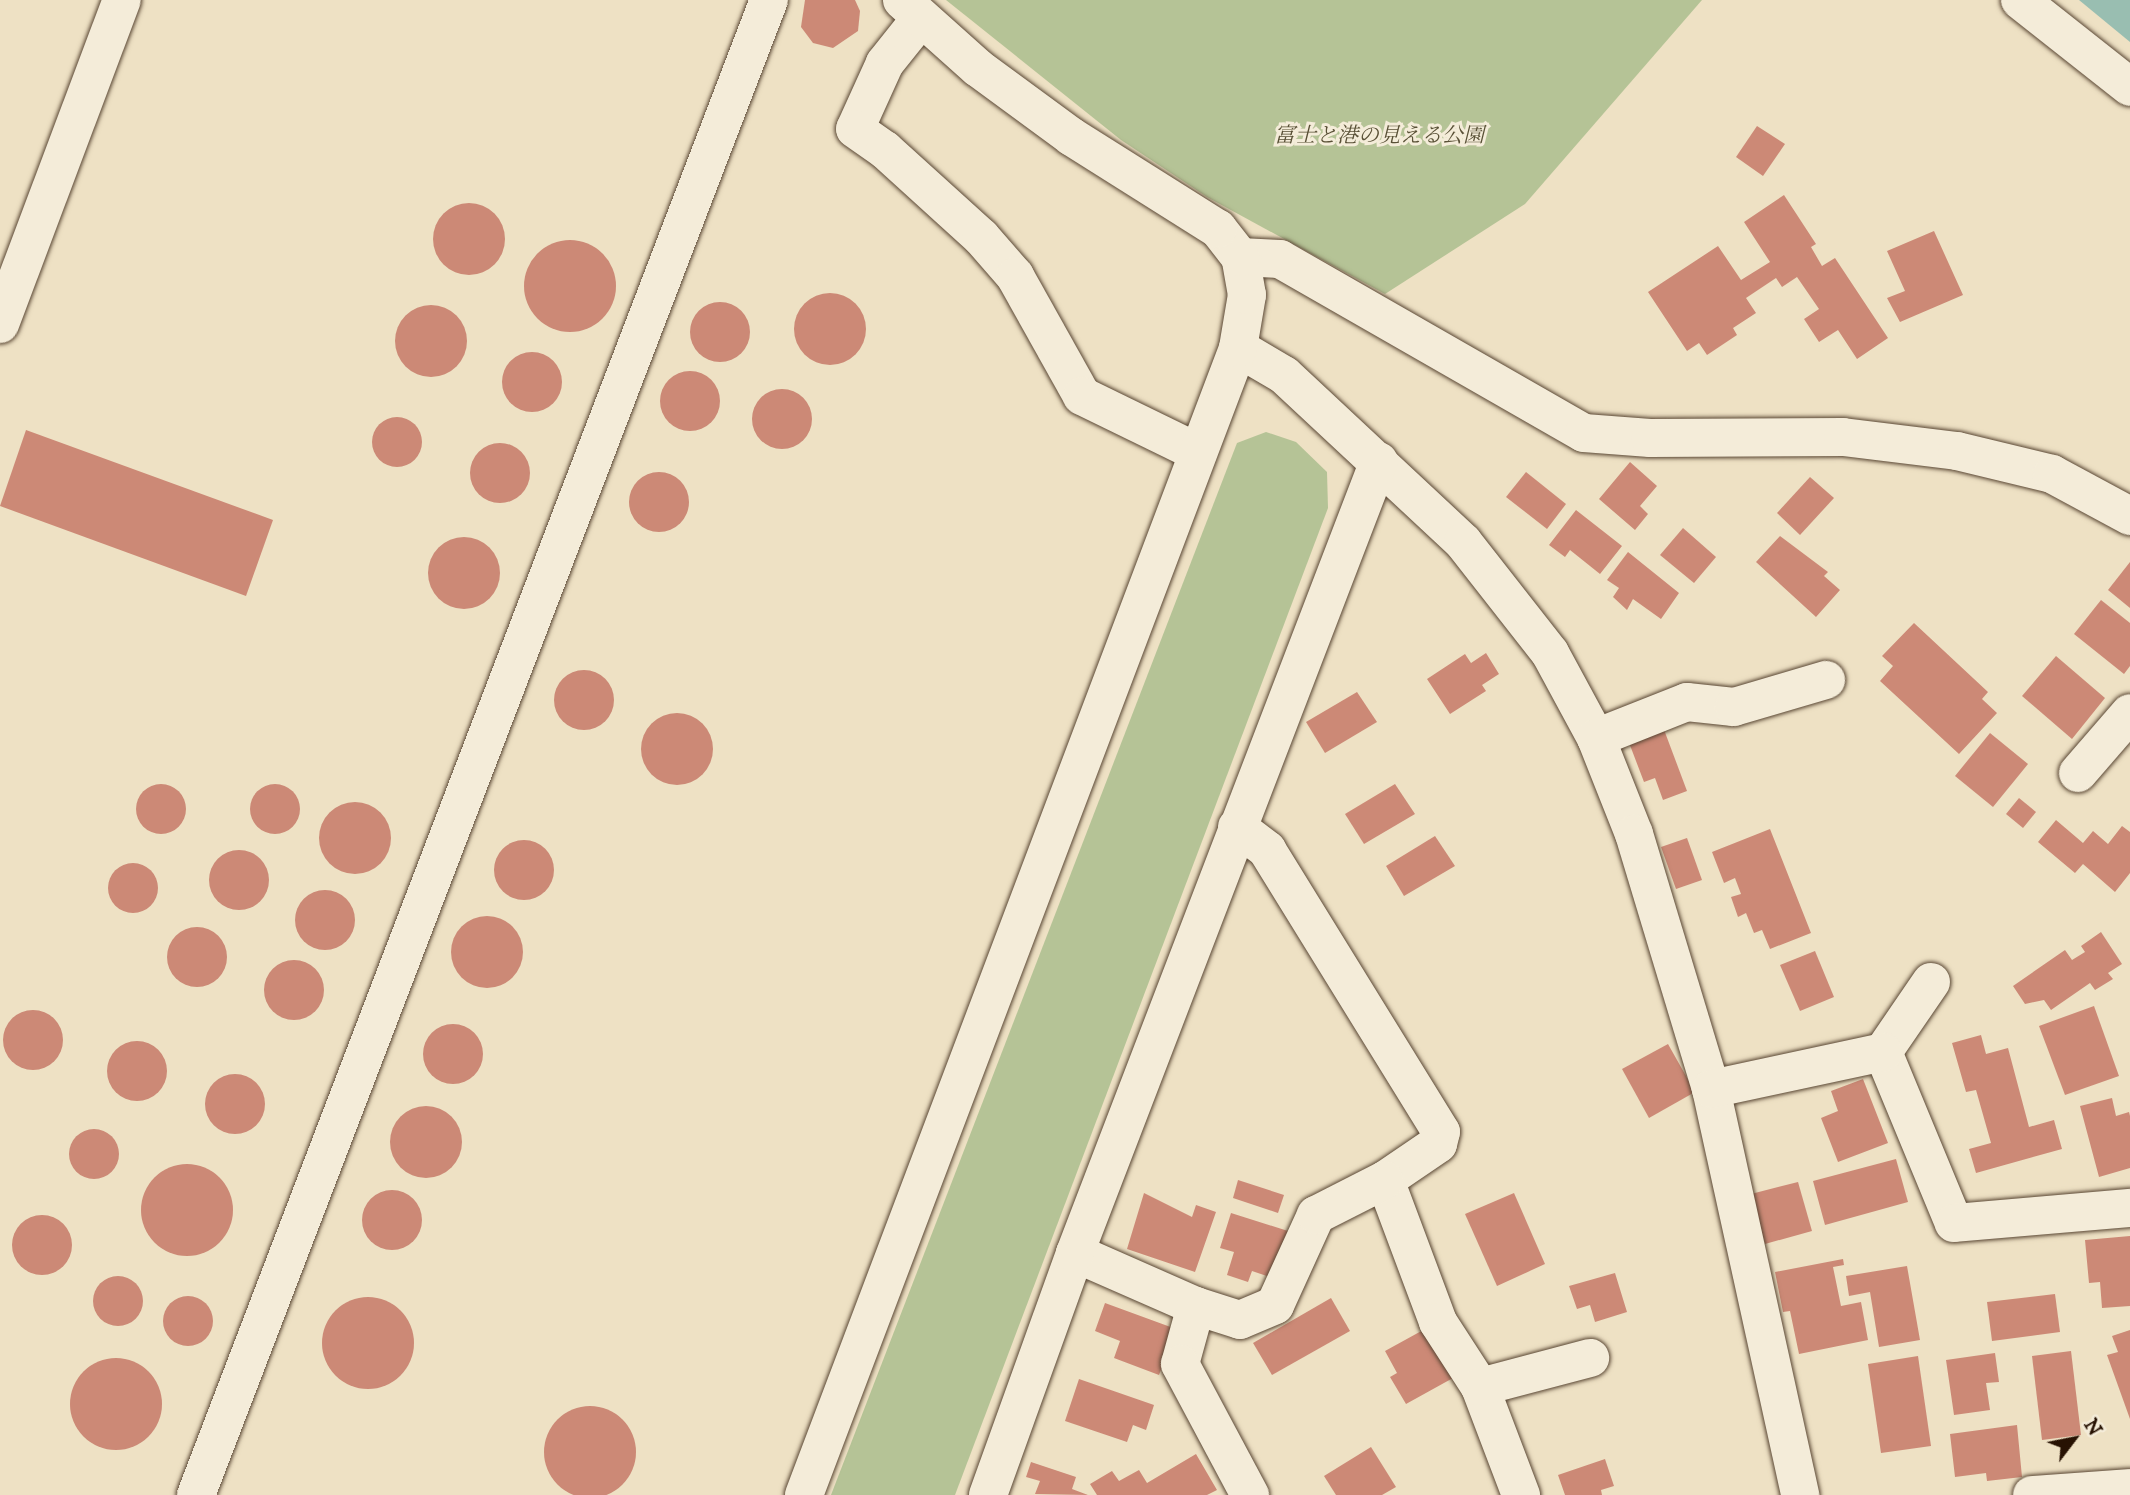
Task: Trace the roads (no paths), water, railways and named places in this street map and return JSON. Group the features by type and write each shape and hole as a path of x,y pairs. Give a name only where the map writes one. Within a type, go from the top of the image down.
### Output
{"street":[{"path":"0,324 122,0"},
{"path":"196,1495 769,0"},
{"path":"2020,0 2130,87"},
{"path":"804,1495 1238,348 1247,295 1240,257 1218,229 1072,136 978,68 912,9 855,129 885,150 981,237 1015,276 1082,396 1197,452"},
{"path":"1240,257 1280,259 1584,433 1650,438 1843,437 1956,451 2052,474 2130,516"},
{"path":"1238,348 1284,374 1463,542 1550,653 1596,738 1634,834 1711,1089 1800,1495"},
{"path":"988,1495 1075,1253 1379,461"},
{"path":"1596,738 1687,702 1734,707 1826,680"},
{"path":"2078,773 2130,713"},
{"path":"1075,1253 1196,1306 1240,1320 1275,1306 1316,1215 1385,1180 1438,1144 1441,1132 1267,850 1237,827"},
{"path":"1711,1089 1883,1052 1931,982"},
{"path":"1883,1052 1954,1223 2130,1208"},
{"path":"1385,1180 1438,1322 1480,1387 1521,1495"},
{"path":"1196,1306 1180,1364 1250,1495"},
{"path":"1480,1387 1590,1358"},
{"path":"2032,1495 2130,1488"}],"water":[{"path":"2079,0 2130,0 2130,42"}],"park label":[{"name":"富士と港の見える公園","path":"1379,136"}]}
